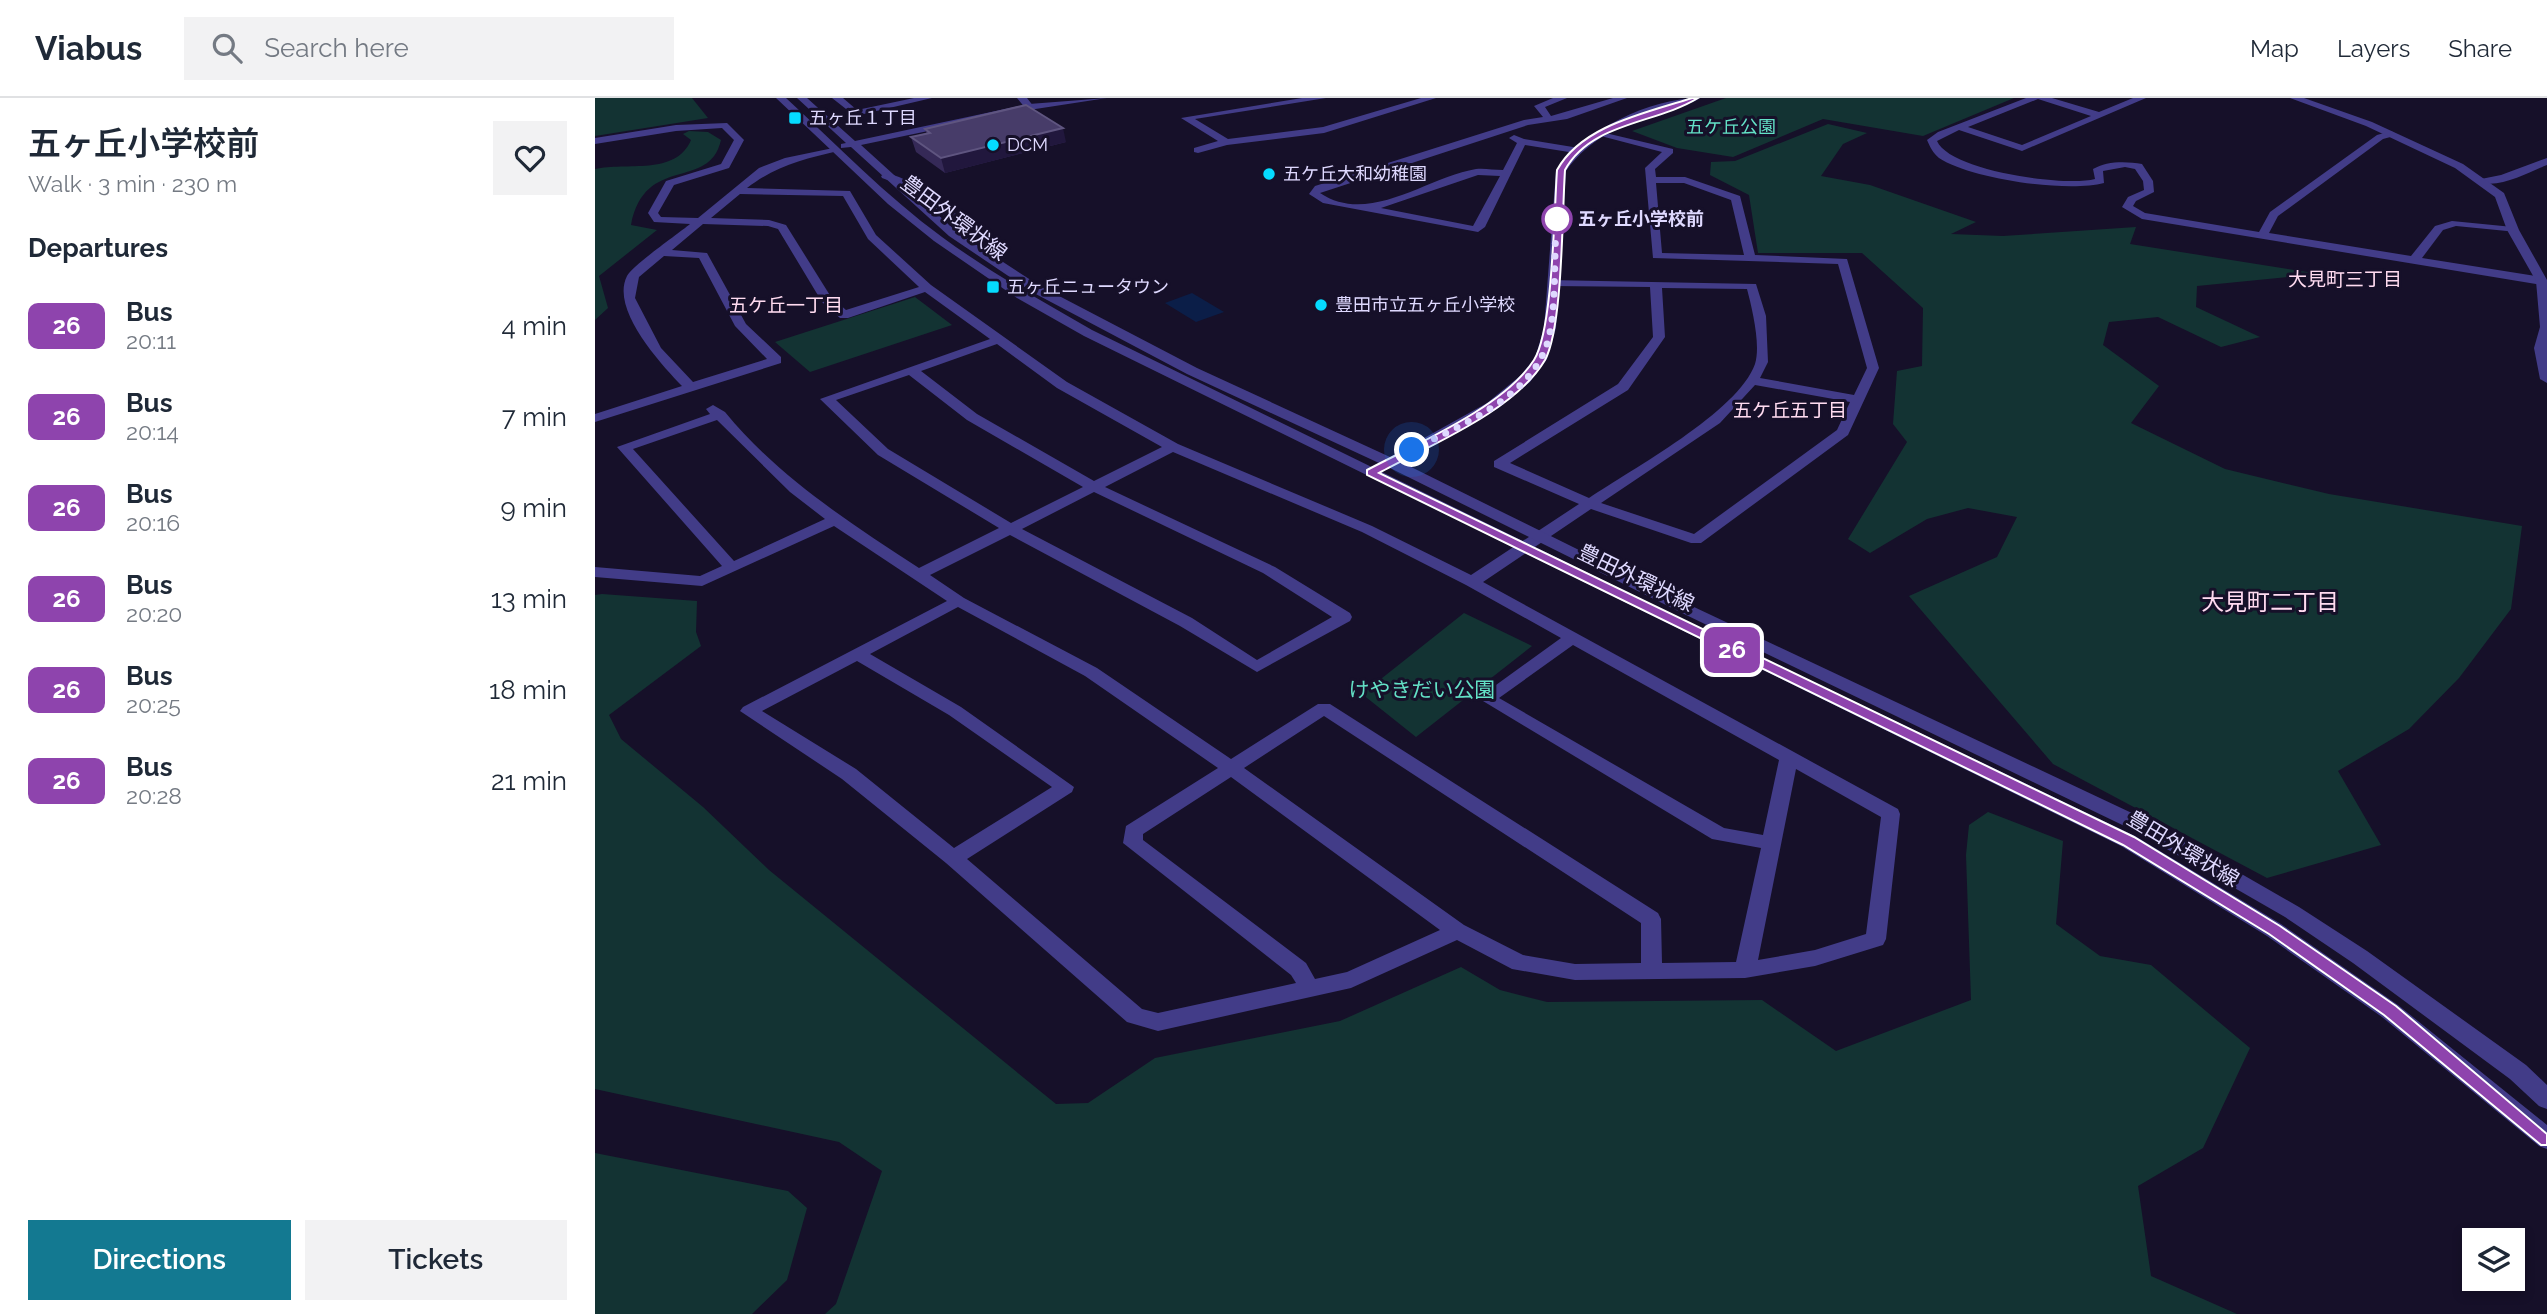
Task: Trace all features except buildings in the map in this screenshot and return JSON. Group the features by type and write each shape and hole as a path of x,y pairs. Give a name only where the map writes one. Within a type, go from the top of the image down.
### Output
{"street":[{"name":"豊田外環状線","path":"781,98 834,149 938,239 1021,295 1113,346 2128,841 2274,930 2390,1011 2547,1139"},
{"name":"豊田外環状線","path":"802,98 886,176 968,244 1036,289 1170,360 1391,463 1688,610 2145,828 2292,912 2360,957 2518,1072 2547,1099"},
{"path":"838,98 855,113 927,98"},
{"path":"1022,98 1029,107"},
{"path":"690,387 655,350 629,298 633,276 763,170 789,160 834,149 1029,107 1102,98"},
{"path":"1226,142 1185,120 1186,117 1321,98"},
{"path":"1198,150 1226,142 1324,130 1431,98"},
{"path":"1549,119 1539,106 1562,98"},
{"path":"1522,142 1479,227 1474,230 1323,200 1314,194 1319,188 1498,131 1622,98"},
{"path":"1371,473 1479,414 1525,379 1541,359 1548,339 1561,170 1575,150 1600,133 1695,98"},
{"path":"2034,98 1932,140 1942,155 1962,164 2053,184 2092,185 2100,181 2098,169 2109,165 2138,166 2148,180 2149,192 2132,199 2127,206 2142,216 2542,281"},
{"path":"2042,98 2099,116"},
{"path":"1959,127 2022,148 2141,98"},
{"path":"2295,98 2391,134 2481,180 2500,195 2513,230 2542,281 2546,327 2540,348 2547,379"},
{"path":"595,141 687,127 725,125 739,140 725,166 670,183 653,213 658,220 769,223 782,227 826,299 844,315 927,288"},
{"path":"1498,131 1522,142 1575,150"},
{"path":"1600,133 1669,151 1650,168 1657,256 1843,261 1873,368 1843,432 1698,539 1586,507 1499,464 1623,387 1659,337 1656,283"},
{"path":"2263,235 2274,214 2380,137 2391,134"},
{"path":"2481,180 2503,178 2547,162"},
{"path":"1370,208 1477,172 1506,173"},
{"path":"1652,180 1685,180 1737,198 1750,258"},
{"path":"730,566 624,447 716,412 795,489 835,520 958,601 1091,672 1231,768 1457,931 1519,963 1575,972 1745,970 1815,958 1876,939 1891,814 1572,638 1477,579 1173,447 1062,385 927,288 872,237 846,193 736,191"},
{"path":"2415,259 2439,228 2456,223 2513,230"},
{"path":"595,418 776,360 741,326 703,255 662,253"},
{"path":"1477,579 1715,420 1752,381 1762,362 1764,349 1755,288 1749,284 1552,282"},
{"path":"911,370 972,417 1094,487 1269,570 1344,617 1257,667 1186,622 1011,529 883,452 827,399 911,370 999,340"},
{"path":"1752,381 1856,400"},
{"path":"920,574 1173,447"},
{"path":"595,572 702,581 835,520"},
{"path":"958,601 749,711 849,774 953,858 1135,1016 1158,1022 1351,980 1457,931"},
{"path":"1572,638 1487,698 1719,834 1770,843"},
{"path":"857,654 954,711 1065,787 953,858"},
{"path":"1310,990 1299,969 1133,843 1133,831 1324,708 1651,919 1652,971"},
{"path":"1745,970 1789,758"}],"green space":[{"path":"595,98 692,98 708,118 595,136"},
{"name":"五ケ丘公園","path":"1726,98 2014,98 1923,136 1823,119 1733,157 1677,148 1632,131"},
{"path":"1828,124 1867,133 1843,144 1821,176 1870,185 1976,222 1951,234 2003,236 2136,227 2130,244 2320,274 2197,286 2196,307 2260,337 2221,347 2158,317 2109,322 2103,345 2159,386 2131,423 2225,469 2329,494 2522,526 2511,609 2459,678 2409,729 2338,771 2381,845 2267,878 2053,764 1909,596 1997,557 2017,517 1968,508 1927,519 1870,553 1848,539 1907,442 1893,424 1897,371 1922,366 1923,308 1862,253 1758,253 1749,195 1710,175 1711,162 1735,161"},
{"path":"689,131 708,132 721,140 714,156 691,171 662,180 649,189 638,203 631,225 657,230 599,276 608,308 595,320 595,169 649,165 674,159 684,151 691,140 683,134"},
{"path":"915,297 952,325 810,372 775,342"},
{"path":"595,595 697,601 696,632 701,646 609,715 621,739 703,807 769,870 1056,1104 1088,1103 1155,1058 1340,1021 1461,967 1500,990 1547,1002 1762,1000 1836,1051 1971,1000 1966,855 1969,825 1988,812 2063,841 2056,924 2100,956 2151,965 2250,1048 2203,1148 2138,1186 2151,1276 2237,1314 825,1314 836,1304 882,1171 839,1142 595,1089"},
{"name":"けやきだい公園","path":"1464,613 1532,646 1416,737 1362,694"},
{"path":"595,1153 788,1191 807,1208 787,1280 752,1314 595,1314"}],"water":[{"path":"1192,293 1224,312 1196,322 1165,303"}],"bus line":[{"name":"26","path":"1694,98 1600,133 1567,158 1561,170 1550,328 1541,359 1525,379 1492,406 1371,473 2128,841 2274,930 2390,1011 2547,1139"}],"place":[{"name":"五ヶ丘１丁目","path":"795,118"},
{"name":"DCM","path":"993,145"},
{"name":"五ケ丘大和幼稚園","path":"1269,174"},
{"name":"五ヶ丘小学校前","path":"1557,219"},
{"name":"五ヶ丘ニュータウン","path":"993,287"},
{"name":"豊田市立五ヶ丘小学校","path":"1321,305"}],"district":[{"name":"大見町三丁目","path":"2345,279"},
{"name":"五ケ丘一丁目","path":"786,305"},
{"name":"五ケ丘五丁目","path":"1790,410"},
{"name":"大見町二丁目","path":"2270,602"}],"route":[{"path":"1412,450 1492,406 1525,379 1541,359 1550,328 1557,219"}]}
